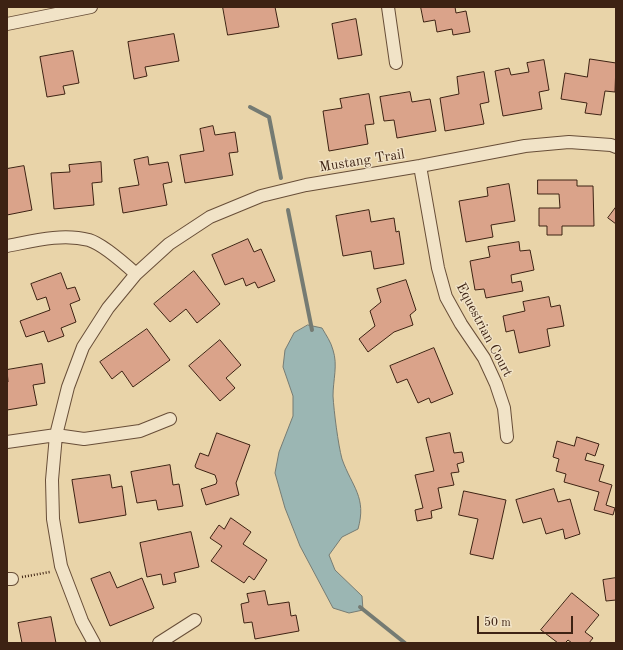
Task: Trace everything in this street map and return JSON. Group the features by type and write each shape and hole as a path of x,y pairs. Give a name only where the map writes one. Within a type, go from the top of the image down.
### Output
{"street":[{"path":"7,24 91,7"},
{"path":"388,7 396,63"},
{"name":"Mustang Trail","path":"94,643 82,621 62,569 53,519 52,480 56,435 68,387 83,347 108,308 136,274 169,244 210,217 261,196 306,185 420,166 525,146 569,142 611,145 616,147"},
{"name":"Equestrian Court","path":"420,166 438,268 446,296 460,324 484,358 496,384 504,408 507,437"},
{"path":"7,246 65,237 90,240 113,255 136,274"},
{"path":"7,442 56,435 84,439 140,431 170,419"},
{"path":"159,643 195,620"}],"path":[{"path":"9,579 62,569"}],"water":[{"path":"308,325 322,328 330,341 333,350 335,367 333,396 339,445 342,459 360,500 361,508 358,529 342,537 329,555 335,570 362,596 363,610 349,613 333,608 300,546 285,508 275,473 279,452 293,416 293,396 283,367 285,350 294,333"}],"building":[{"path":"223,7 275,7 279,27 228,35"},
{"path":"421,7 455,7 456,13 466,11 470,32 453,35 452,29 437,32 435,20 424,22"},
{"path":"356,19 362,55 338,59 332,24"},
{"path":"174,34 179,61 145,67 147,76 134,79 128,42"},
{"path":"73,51 79,83 63,86 65,94 47,97 40,57"},
{"path":"590,59 616,63 615,92 605,91 601,115 585,113 587,103 561,99 565,73 587,77"},
{"path":"544,60 549,90 539,92 542,109 503,116 495,71 509,68 511,75 529,72 527,63"},
{"path":"484,72 489,102 480,104 484,124 445,131 440,98 459,94 457,77"},
{"path":"410,92 412,102 430,99 436,131 397,138 394,120 384,121 380,97"},
{"path":"369,94 374,124 365,125 368,144 329,151 323,111 342,108 340,99"},
{"path":"213,126 215,135 235,132 238,152 229,153 233,175 185,183 180,155 204,151 200,129"},
{"path":"148,157 149,165 168,162 172,182 163,184 167,205 123,213 119,188 139,185 134,160"},
{"path":"101,162 102,182 92,183 94,205 54,209 51,173 70,172 69,165"},
{"path":"24,166 32,210 7,215 7,169"},
{"path":"538,180 577,180 577,186 593,186 594,226 562,226 562,235 547,235 547,226 539,226 539,208 560,208 559,194 538,194"},
{"path":"509,184 515,221 491,225 493,237 466,242 459,201 488,196 487,188"},
{"path":"616,207 616,224 608,218"},
{"path":"369,210 371,222 394,218 396,232 399,231 404,264 374,269 371,251 343,256 336,216"},
{"path":"248,239 254,252 261,249 275,281 258,288 255,282 246,286 243,278 225,285 212,255"},
{"path":"519,242 520,251 530,250 534,270 511,275 512,283 521,281 523,291 486,298 484,289 475,290 470,261 490,257 488,247"},
{"path":"194,271 220,304 197,323 186,309 170,322 154,304"},
{"path":"61,273 67,289 75,287 80,300 70,304 76,322 61,328 64,336 48,342 44,331 26,337 20,321 50,310 46,297 37,300 31,284"},
{"path":"406,280 416,310 410,315 413,325 394,332 368,352 359,339 375,326 370,311 381,302 377,289"},
{"path":"549,297 551,307 560,305 564,326 547,329 550,346 519,353 514,330 506,332 503,316 525,311 523,302"},
{"path":"147,329 170,360 133,387 122,371 112,379 100,362"},
{"path":"220,340 241,365 226,378 235,388 220,401 189,366"},
{"path":"434,348 453,394 431,403 429,398 418,403 407,379 397,383 390,366"},
{"path":"42,364 45,383 33,385 37,405 7,410 7,370"},
{"path":"217,433 250,445 236,483 239,495 206,505 201,489 216,484 217,481 215,475 196,468 195,466 200,453 208,456"},
{"path":"450,433 454,453 462,452 464,462 457,464 459,472 451,473 454,485 438,488 442,508 431,511 432,518 417,521 415,510 423,508 415,475 434,471 426,438"},
{"path":"577,437 599,444 595,456 587,453 585,460 604,465 599,481 612,485 606,505 615,508 613,515 594,510 599,492 564,482 566,474 556,471 559,459 553,457 557,441 574,446"},
{"path":"170,465 173,485 179,484 183,506 158,510 156,500 137,503 131,472"},
{"path":"110,475 112,488 122,486 126,515 79,523 72,480"},
{"path":"554,489 558,502 570,499 580,534 565,539 563,529 546,534 541,518 523,523 516,500"},
{"path":"464,491 506,500 493,559 470,554 478,519 459,515"},
{"path":"231,518 251,532 243,544 267,560 254,580 249,576 244,583 211,561 222,546 210,538 219,525 224,529"},
{"path":"191,532 199,567 174,573 176,582 163,585 161,574 147,577 140,543"},
{"path":"110,572 117,588 142,578 154,608 110,626 91,579"},
{"path":"616,578 616,600 606,601 603,580"},
{"path":"265,591 268,605 289,602 291,616 296,615 299,631 255,639 252,622 244,623 241,604 249,602 247,594"},
{"path":"572,593 599,615 585,632 593,638 589,643 572,643 568,640 565,643 558,643 541,630"},
{"path":"51,617 56,643 22,643 18,623"}],"waterway":[{"path":"250,107 269,117 281,178"},
{"path":"288,210 312,330"},
{"path":"360,607 405,643"}]}
